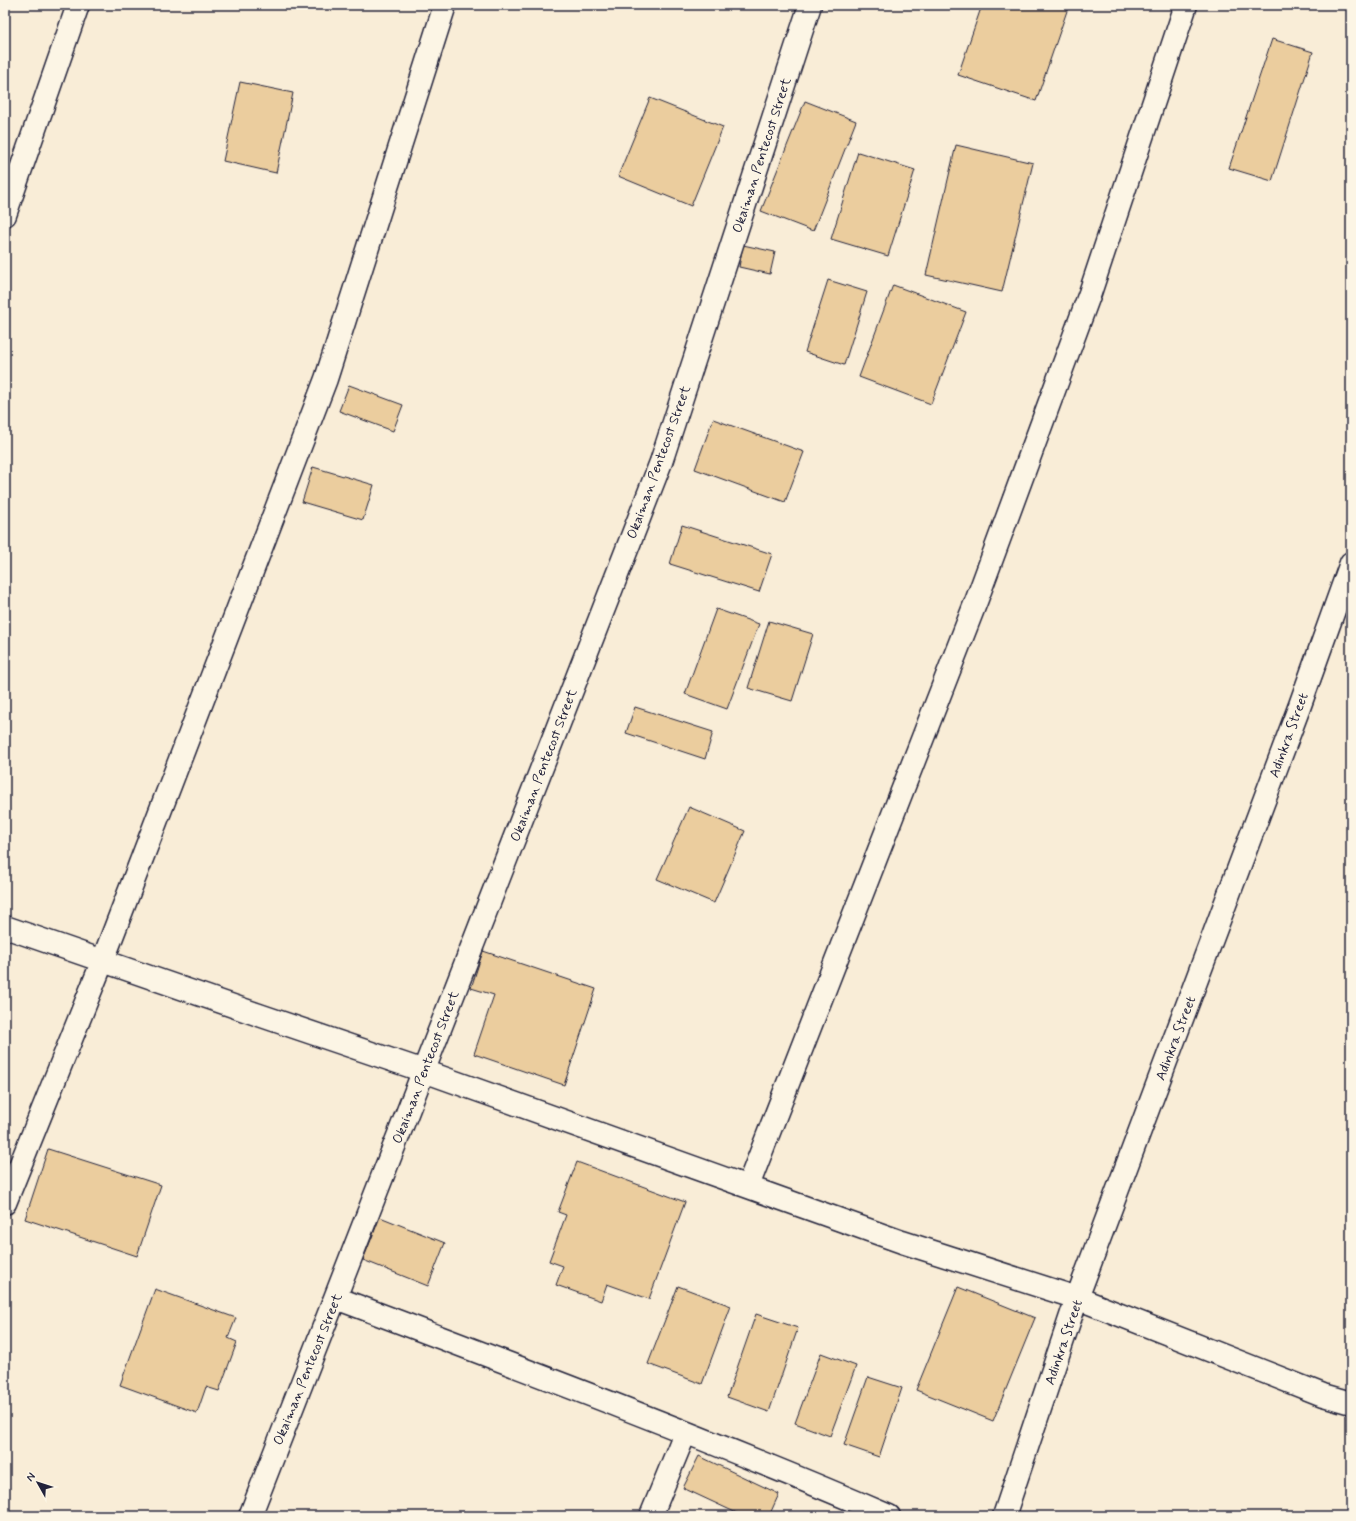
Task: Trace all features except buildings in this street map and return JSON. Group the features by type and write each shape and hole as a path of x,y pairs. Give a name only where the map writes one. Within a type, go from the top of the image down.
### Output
{"street":[{"path":"5,215 78,5"},
{"path":"5,1203 104,960 326,379 444,5"},
{"name":"Okaiman Pentecost Street","path":"250,1516 661,462 810,5"},
{"path":"748,1186 982,584 1090,293 1186,5"},
{"name":"Adinkra Street","path":"1004,1516 1078,1298 1300,705 1351,563"},
{"path":"5,927 424,1071 902,1242 1078,1298 1323,1396 1351,1403"},
{"path":"336,1298 526,1370 821,1487 889,1516"},
{"path":"651,1516 685,1433"}]}
